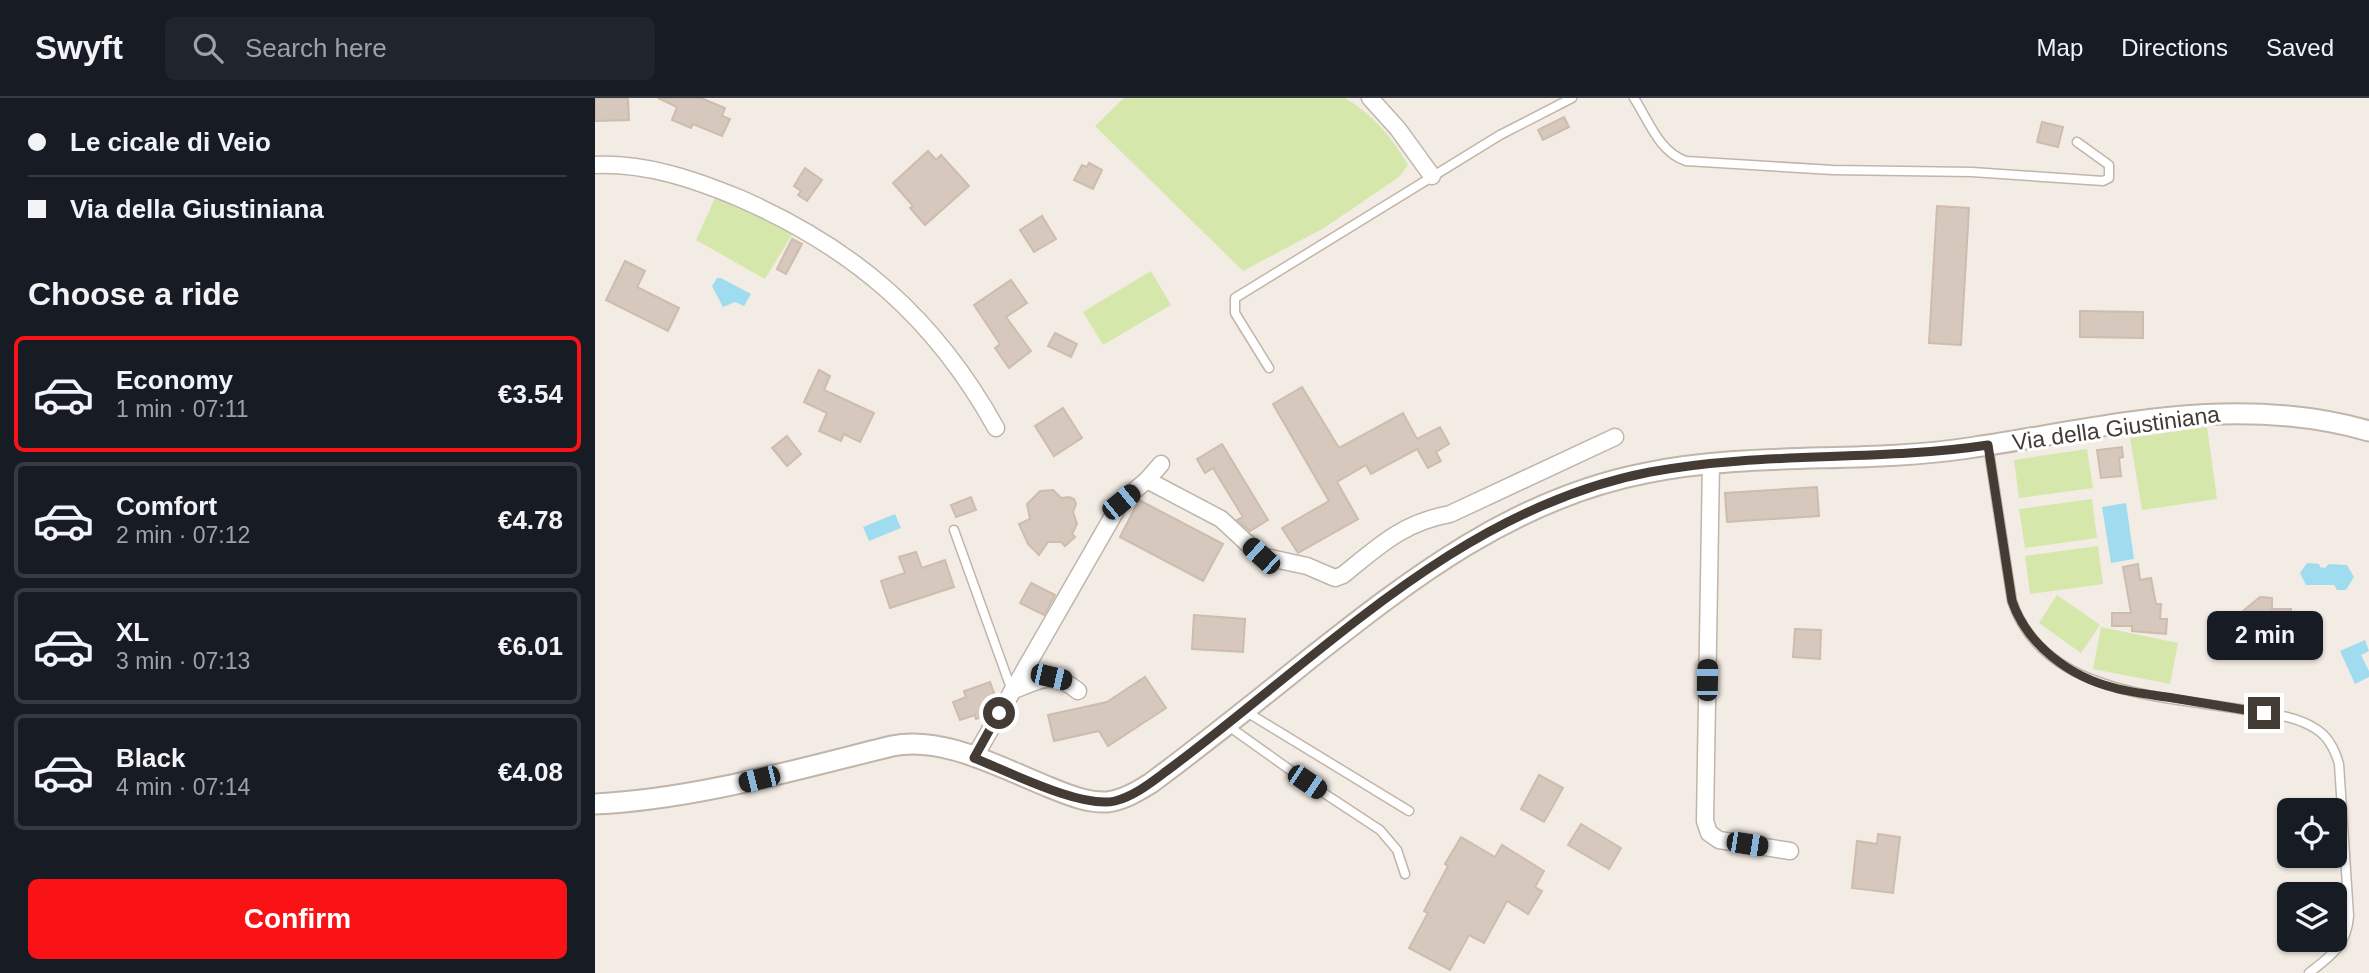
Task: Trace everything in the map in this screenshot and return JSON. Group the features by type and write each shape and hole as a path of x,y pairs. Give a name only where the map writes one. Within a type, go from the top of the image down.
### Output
{"street":[{"path":"1370,98 1398,129 1432,176"},
{"path":"595,165 637,167 669,173 713,187 816,236 857,264 909,309 944,348 978,396 996,428"},
{"name":"Via della Giustiniana","path":"595,804 697,793 898,745 937,746 1074,797 1111,802 1140,790 1377,606 1452,552 1494,528 1550,502 1649,472 1711,463 1928,453 2144,419 2208,413 2293,415 2369,431"},
{"path":"1147,480 1221,519 1261,556 1307,566 1335,578 1343,575 1395,533 1427,518 1450,514 1615,438"},
{"path":"1711,463 1705,815 1707,828 1709,833 1719,840 1790,851"},
{"path":"974,758 1121,502 1161,464"},
{"path":"1012,691 1051,677 1065,681 1078,691"}],"lane":[{"path":"1269,368 1235,313 1235,298 1500,135 1572,98"},
{"path":"1634,98 1665,148 1673,157 1686,162 1833,170 1972,172 2103,181 2109,178 2109,165 2077,142"},
{"name":"Via della Giustiniana","path":"1988,445 2012,601 2028,634 2051,656 2086,678 2116,689 2289,717 2318,730 2333,747 2339,764 2348,928 2336,953 2309,973"},
{"path":"954,530 1012,691"},
{"path":"1245,711 1409,811"},
{"path":"1227,725 1380,830 1397,850 1405,874"}],"green space":[{"path":"1124,98 1345,98 1381,127 1408,165 1399,177 1324,228 1243,271 1095,126"},
{"path":"715,198 767,219 793,233 765,279 696,240"},
{"path":"1151,271 1171,305 1103,345 1083,312"},
{"path":"2207,427 2217,499 2142,510 2130,438"},
{"path":"2087,449 2093,488 2019,498 2014,460"},
{"path":"2092,499 2097,538 2025,548 2019,509"},
{"path":"2098,546 2103,584 2030,594 2025,556"},
{"path":"2057,595 2100,625 2081,653 2039,623"},
{"path":"2101,627 2178,643 2170,684 2093,669"}],"water":[{"path":"717,278 751,294 744,306 735,302 723,307 712,286"},
{"path":"2126,503 2134,559 2111,563 2102,507"},
{"path":"895,514 901,528 869,541 863,527"},
{"path":"2307,563 2319,564 2325,568 2329,564 2347,565 2354,577 2346,590 2337,590 2334,585 2306,585 2300,573"},
{"path":"2365,640 2369,651 2361,655 2369,677 2355,684 2340,651"}],"building":[{"path":"595,98 628,98 629,120 595,121"},
{"path":"658,98 701,98 725,108 722,116 730,119 722,136 693,124 691,128 672,120 677,107"},
{"path":"1564,117 1569,127 1543,140 1538,130"},
{"path":"2042,122 2063,127 2058,147 2037,142"},
{"path":"928,151 936,160 941,155 969,186 925,225 893,183"},
{"path":"1089,163 1102,170 1093,189 1074,180 1082,165 1087,167"},
{"path":"805,168 822,180 807,201 798,195 801,191 794,186"},
{"path":"1937,206 1969,208 1961,345 1929,343"},
{"path":"1042,216 1056,239 1034,252 1020,230"},
{"path":"792,239 802,244 786,274 777,269"},
{"path":"625,261 645,271 637,287 679,308 668,331 606,300"},
{"path":"1011,280 1027,303 1006,317 1031,351 1009,368 995,348 1000,344 974,305"},
{"path":"2080,311 2143,312 2143,338 2080,337"},
{"path":"1055,333 1077,344 1071,357 1048,346"},
{"path":"819,370 830,376 824,390 874,413 860,442 844,434 841,441 819,431 827,413 804,402"},
{"path":"1302,387 1339,448 1403,413 1417,439 1440,427 1449,444 1436,452 1441,461 1428,468 1417,449 1371,474 1366,465 1337,482 1358,519 1298,553 1282,528 1329,501 1273,404"},
{"path":"1063,408 1082,438 1054,456 1035,426"},
{"path":"787,436 801,454 787,466 772,448"},
{"path":"1222,444 1268,520 1250,531 1237,520 1243,517 1213,468 1205,473 1197,459"},
{"path":"2122,447 2123,457 2119,458 2121,476 2101,478 2097,450"},
{"path":"1817,487 1819,516 1727,522 1725,493"},
{"path":"1053,490 1061,498 1074,499 1076,504 1073,512 1077,524 1072,534 1075,537 1065,546 1061,542 1048,542 1039,555 1028,544 1019,524 1030,519 1027,504 1040,491"},
{"path":"971,497 976,510 956,517 951,505"},
{"path":"1139,500 1223,544 1203,581 1120,537"},
{"path":"916,552 922,568 945,560 954,587 890,608 881,581 905,573 899,557"},
{"path":"2138,564 2140,580 2151,578 2156,604 2161,604 2160,619 2167,619 2166,634 2132,631 2132,626 2112,626 2112,613 2131,613 2123,567"},
{"path":"1031,583 1055,595 1044,615 1020,603"},
{"path":"2260,597 2272,598 2272,609 2291,609 2291,617 2309,637 2290,654 2275,638 2225,636 2226,625"},
{"path":"1194,615 1245,619 1243,652 1192,649"},
{"path":"1795,629 1821,630 1820,659 1793,657"},
{"path":"1145,677 1166,708 1108,746 1099,731 1054,741 1048,715 1107,702"},
{"path":"990,682 995,696 985,703 987,715 976,719 975,715 960,720 953,702 966,697 964,691"},
{"path":"1539,775 1563,788 1544,822 1521,809"},
{"path":"1581,824 1621,848 1609,869 1568,845"},
{"path":"1878,834 1900,837 1893,893 1852,888 1857,841 1877,844"},
{"path":"1461,837 1495,857 1502,845 1544,871 1535,887 1542,891 1528,914 1507,901 1484,943 1469,935 1450,970 1409,948 1428,913 1424,911 1448,866 1445,864"}],"route":[{"path":"999,713 974,758 1074,797 1098,802 1116,800 1140,790 1172,767 1363,617 1452,552 1516,516 1550,502 1623,478 1696,465 1928,453 1988,445 2012,601 2028,634 2070,670 2101,684 2116,689 2264,713"}]}
